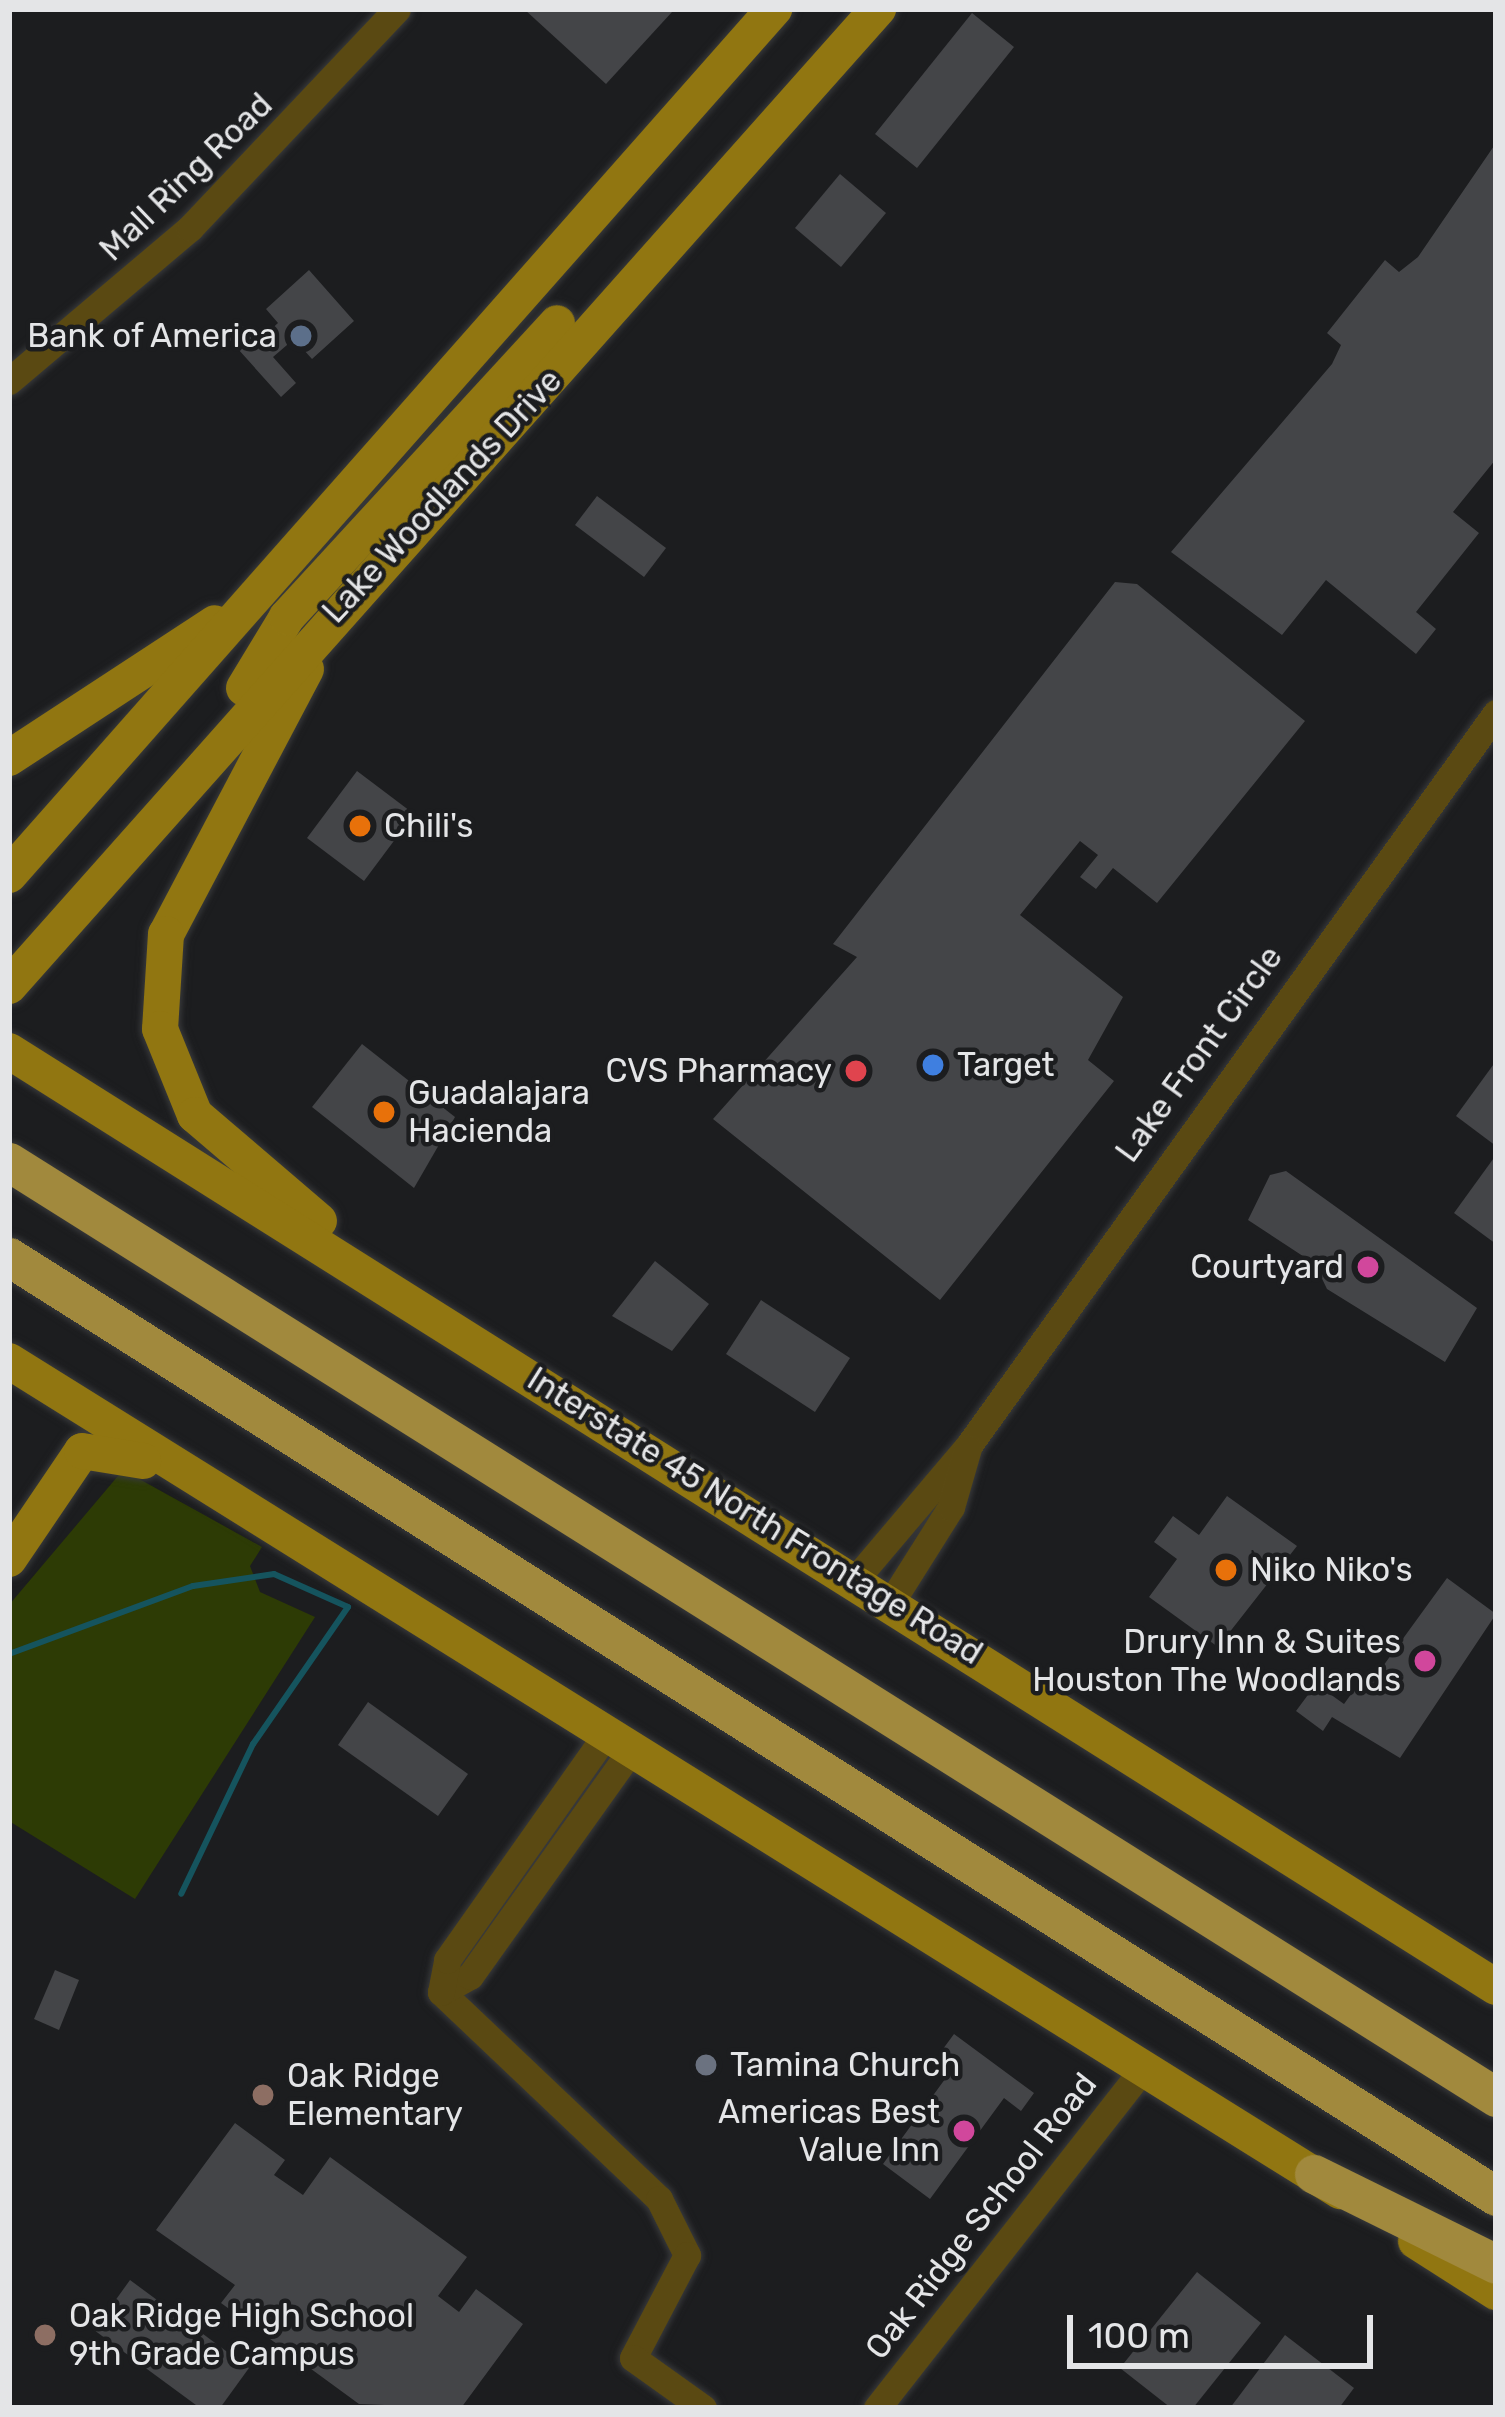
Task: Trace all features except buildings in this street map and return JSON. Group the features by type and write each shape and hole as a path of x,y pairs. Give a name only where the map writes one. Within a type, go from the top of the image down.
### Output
{"highway":[{"path":"9,1162 1496,2097"},
{"path":"9,1257 1496,2196"},
{"path":"1313,2174 1496,2264"}],"main road":[{"path":"9,875 239,610 524,298 774,9"},
{"name":"Lake Woodlands Drive","path":"9,986 201,760 406,533 534,370 878,9"},
{"path":"524,298 570,333"},
{"path":"201,760 287,617 534,370 491,333"},
{"path":"406,533 328,636 229,802 166,934 160,1029 195,1114 429,1311"},
{"path":"9,758 239,610"},
{"name":"Interstate 45 North Frontage Road","path":"9,1051 1492,1974"},
{"path":"9,1361 1496,2292"},
{"path":"9,1559 82,1451 105,1447 203,1482"}],"street":[{"name":"Mall Ring Road","path":"9,381 190,228 397,9"},
{"name":"Lake Front Circle","path":"858,1576 969,1445 1496,713"},
{"name":"Lake Front Circle","path":"893,1599 951,1508 969,1445"},
{"path":"620,1741 447,1960 441,1992 659,2198 687,2255 632,2358 703,2408"},
{"name":"Oak Ridge School Road","path":"877,2408 1143,2069"}],"green space":[{"path":"123,1470 262,1547 250,1566 260,1592 315,1617 135,1899 9,1821 9,1605"}],"waterway":[{"path":"9,1654 193,1586 274,1574 348,1607 253,1744 181,1894"}],"place":[{"name":"Bank of America","path":"301,336"},
{"name":"Chili's","path":"360,826"},
{"name":"Target","path":"933,1065"},
{"name":"CVS Pharmacy","path":"856,1071"},
{"name":"Guadalajara Hacienda","path":"384,1112"},
{"name":"Courtyard","path":"1368,1267"},
{"name":"Niko Niko's","path":"1226,1570"},
{"name":"Drury Inn & Suites Houston The Woodlands","path":"1425,1661"},
{"name":"Tamina Church","path":"706,2065"},
{"name":"Oak Ridge Elementary","path":"263,2095"},
{"name":"Americas Best Value Inn","path":"964,2131"},
{"name":"Oak Ridge High School 9th Grade Campus","path":"45,2335"}]}
